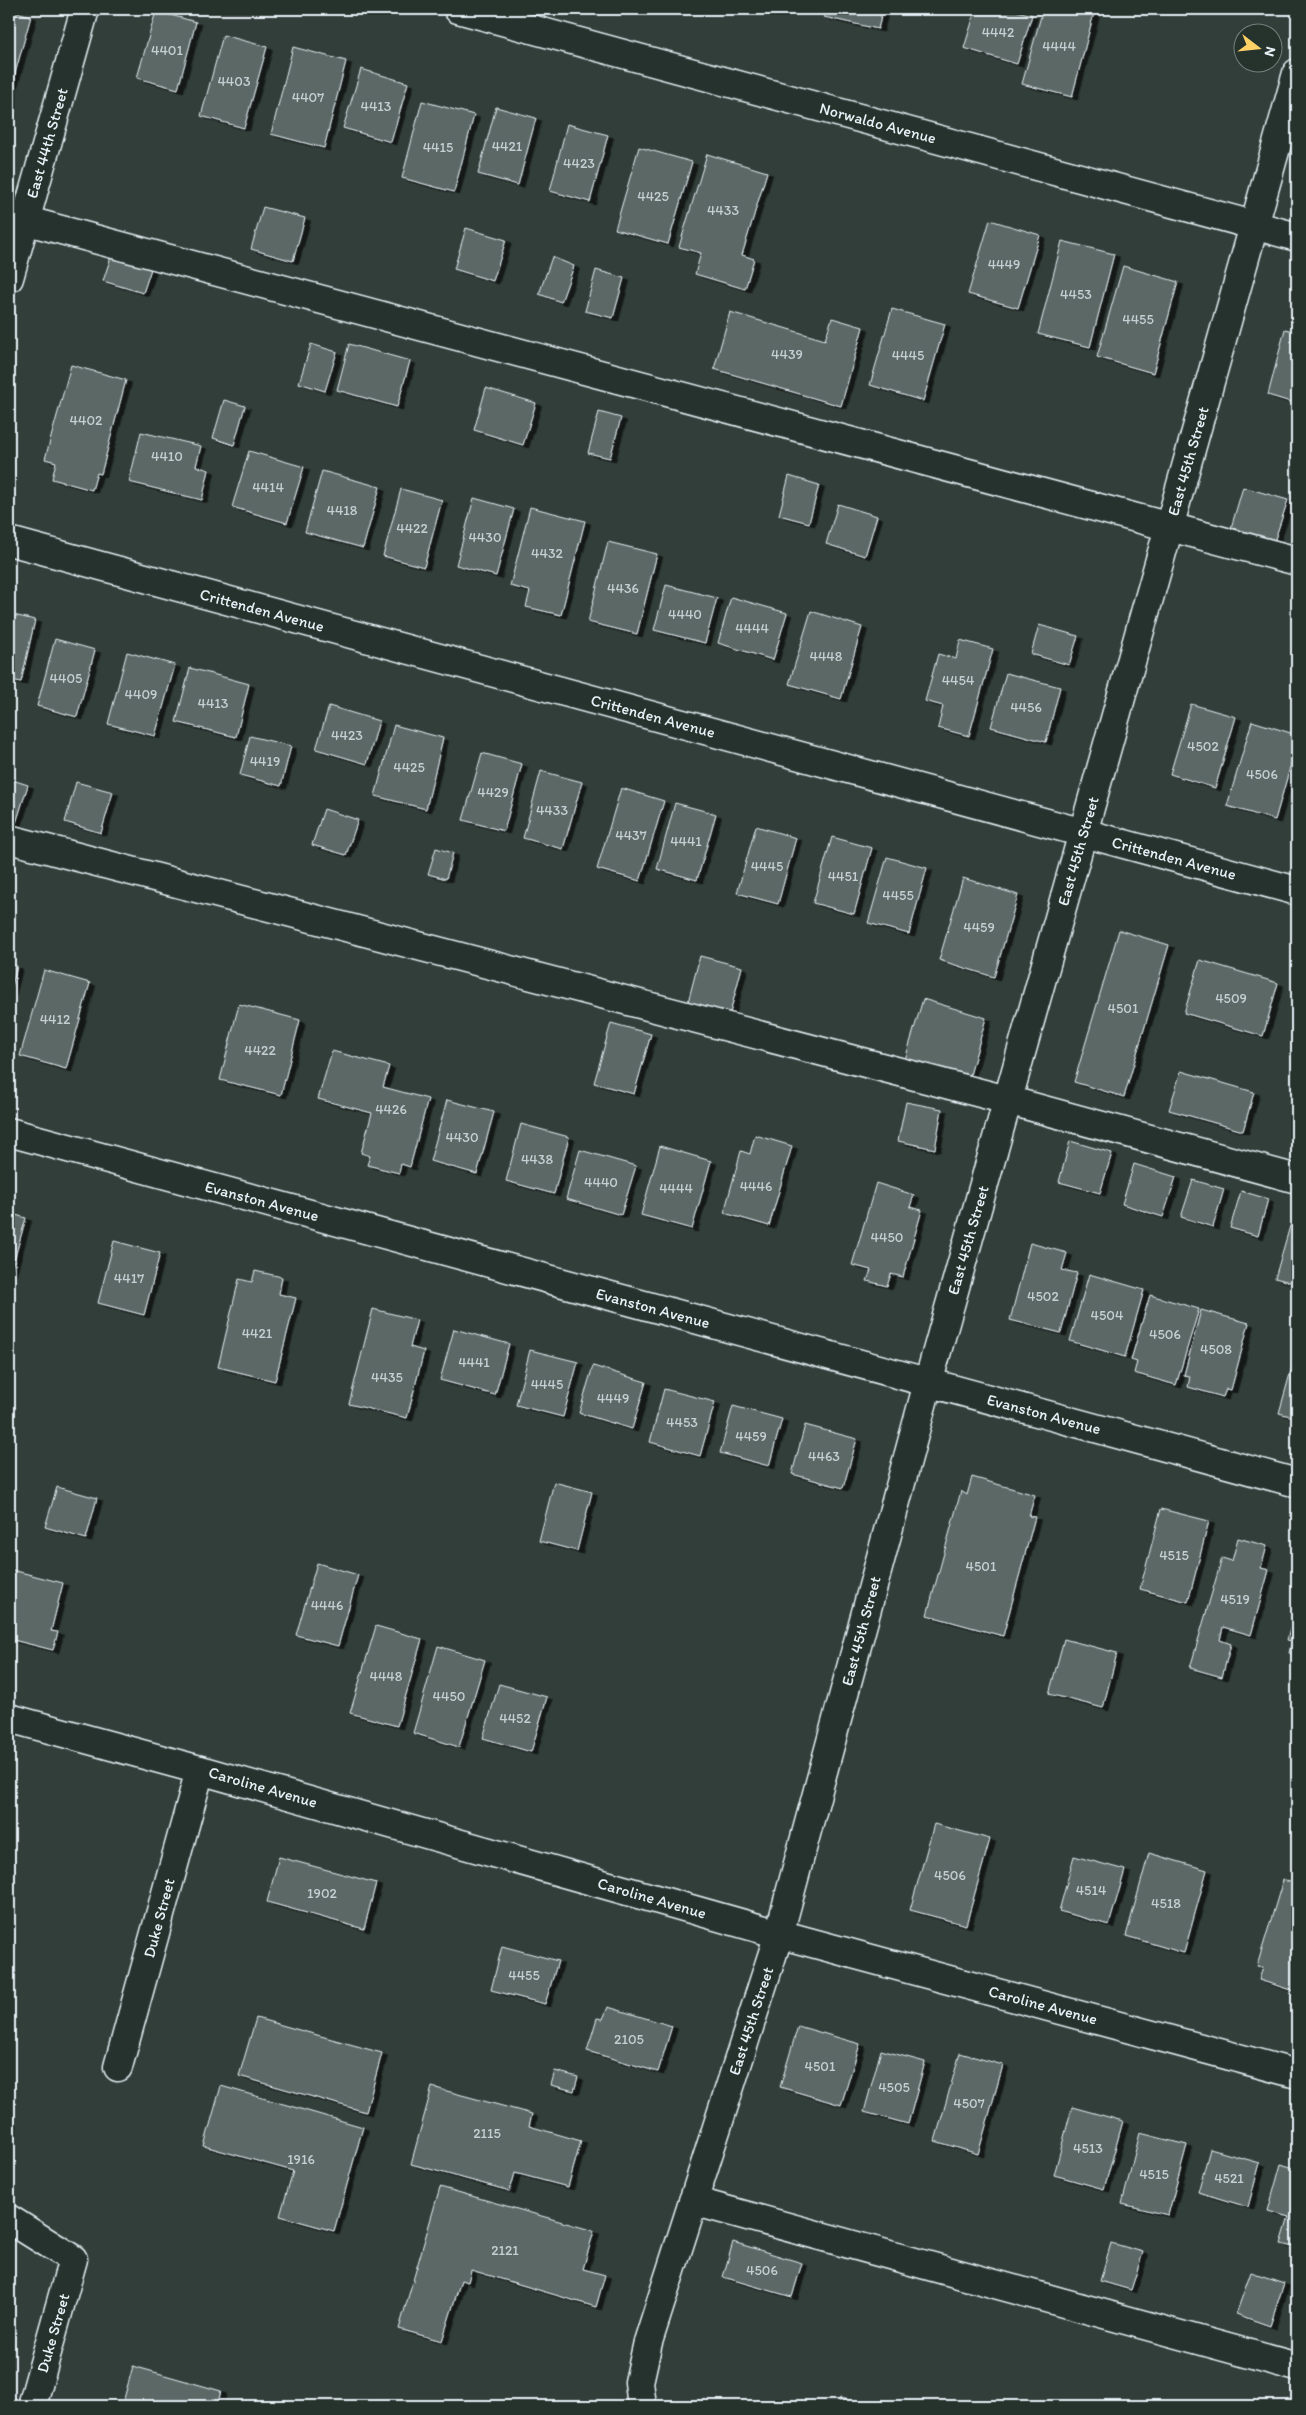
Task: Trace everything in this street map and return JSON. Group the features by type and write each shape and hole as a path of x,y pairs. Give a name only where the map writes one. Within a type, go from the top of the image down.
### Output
{"street":[{"name":"East 44th Street","path":"9,278 17,218 85,9"},
{"name":"Norwaldo Avenue","path":"458,9 1297,237"},
{"name":"East 45th Street","path":"642,2406 639,2382 643,2361 779,1934 928,1383 1297,73"},
{"path":"17,218 1297,561"},
{"name":"Crittenden Avenue","path":"9,541 1297,891"},
{"path":"9,839 1007,1100 1297,1180"},
{"name":"Evanston Avenue","path":"9,1132 1297,1483"},
{"name":"Caroline Avenue","path":"9,1718 200,1770 779,1934 1297,2074"},
{"name":"Duke Street","path":"118,2067 200,1770"},
{"path":"693,2201 1297,2367"},
{"name":"Duke Street","path":"9,2219 73,2259 32,2406"}],"building":[{"path":"826,9 883,9 878,29 824,17"},
{"path":"976,9 1010,9 1032,15 1017,64 964,48"},
{"path":"1043,9 1095,9 1072,97 1022,84"},
{"path":"9,10 31,16 9,95"},
{"path":"156,11 196,22 178,89 137,78"},
{"path":"223,35 267,47 244,128 201,116"},
{"path":"293,47 346,61 324,148 271,134"},
{"path":"361,69 408,83 391,142 343,128"},
{"path":"422,101 474,115 454,192 402,178"},
{"path":"496,107 536,118 518,185 478,174"},
{"path":"567,124 608,135 590,202 550,191"},
{"path":"639,147 692,162 668,244 615,229"},
{"path":"707,154 767,172 742,255 754,259 745,289 695,274 701,253 679,247"},
{"path":"263,207 305,218 293,261 251,249"},
{"path":"990,220 1040,235 1018,308 968,294"},
{"path":"466,228 506,240 493,281 454,269"},
{"path":"1062,241 1114,254 1090,347 1038,334"},
{"path":"111,257 151,269 143,293 103,281"},
{"path":"552,257 574,266 561,302 539,294"},
{"path":"1123,266 1178,282 1153,373 1097,357"},
{"path":"596,270 624,278 613,318 585,311"},
{"path":"892,309 945,324 923,401 870,385"},
{"path":"730,312 825,340 832,318 863,327 841,406 714,369"},
{"path":"1285,329 1297,332 1297,404 1268,395"},
{"path":"311,344 337,352 325,391 299,383"},
{"path":"349,344 410,361 397,407 337,390"},
{"path":"71,365 126,380 101,474 97,473 92,490 52,479 56,462 45,459"},
{"path":"486,388 536,403 523,445 474,430"},
{"path":"224,400 245,406 234,445 213,438"},
{"path":"599,412 621,418 610,458 588,453"},
{"path":"141,432 201,446 196,466 209,470 202,500 129,482"},
{"path":"249,451 304,467 287,523 232,507"},
{"path":"322,471 380,487 363,548 305,532"},
{"path":"789,476 819,485 809,523 779,515"},
{"path":"1243,487 1288,500 1274,542 1231,528"},
{"path":"401,489 442,500 424,567 383,556"},
{"path":"474,498 514,509 496,576 456,565"},
{"path":"838,504 877,516 865,556 826,544"},
{"path":"530,507 585,521 561,615 526,607 530,591 510,586"},
{"path":"608,542 657,554 637,634 588,622"},
{"path":"666,585 717,598 705,643 654,630"},
{"path":"731,597 787,613 773,660 718,643"},
{"path":"1297,607 1297,621 1294,620"},
{"path":"811,611 862,627 841,699 789,684"},
{"path":"9,614 35,620 21,682 11,680 9,692"},
{"path":"1039,625 1078,636 1069,665 1031,654"},
{"path":"55,639 95,650 77,717 37,706"},
{"path":"960,640 993,649 969,736 938,728 943,706 925,701 938,654 956,659"},
{"path":"127,652 175,665 155,736 108,724"},
{"path":"190,668 249,684 236,737 176,722"},
{"path":"1006,673 1060,687 1046,742 991,727"},
{"path":"1191,704 1236,717 1215,788 1170,774"},
{"path":"329,706 379,721 367,764 316,749"},
{"path":"1252,721 1297,735 1297,743 1275,820 1227,806"},
{"path":"394,725 443,738 426,809 375,796"},
{"path":"250,736 291,746 281,786 240,775"},
{"path":"482,753 522,764 504,831 463,820"},
{"path":"541,771 582,782 563,849 523,838"},
{"path":"9,779 28,785 16,823 9,821"},
{"path":"76,782 113,792 101,833 65,822"},
{"path":"621,788 664,801 640,881 597,869"},
{"path":"675,803 716,814 697,880 657,869"},
{"path":"324,809 358,820 346,855 312,845"},
{"path":"756,826 796,838 778,904 737,893"},
{"path":"832,837 872,848 854,914 813,903"},
{"path":"436,848 453,853 446,879 428,874"},
{"path":"887,857 927,868 909,934 868,923"},
{"path":"963,878 1018,895 994,977 939,960"},
{"path":"1119,930 1169,945 1124,1097 1074,1082"},
{"path":"700,956 742,967 730,1013 688,1002"},
{"path":"1200,960 1278,983 1263,1036 1184,1013"},
{"path":"9,964 17,966 9,998"},
{"path":"44,970 90,983 66,1069 20,1056"},
{"path":"923,999 986,1018 968,1082 904,1063"},
{"path":"239,1004 300,1020 281,1095 220,1080"},
{"path":"611,1023 651,1034 634,1094 594,1083"},
{"path":"332,1051 389,1066 383,1087 428,1099 410,1167 401,1164 399,1173 367,1165 370,1156 361,1153 372,1113 318,1099"},
{"path":"1181,1071 1254,1092 1243,1131 1169,1110"},
{"path":"447,1100 494,1112 477,1174 430,1161"},
{"path":"906,1102 942,1109 935,1149 898,1141"},
{"path":"521,1124 569,1137 554,1194 506,1181"},
{"path":"755,1135 792,1146 769,1226 724,1213 741,1151 750,1154"},
{"path":"1070,1141 1112,1153 1100,1193 1059,1182"},
{"path":"660,1146 711,1161 692,1229 641,1215"},
{"path":"580,1150 636,1166 621,1215 566,1199"},
{"path":"1134,1164 1176,1177 1163,1217 1122,1204"},
{"path":"1193,1180 1224,1189 1213,1227 1181,1217"},
{"path":"876,1183 914,1195 910,1207 922,1210 903,1277 891,1274 887,1286 867,1281 871,1270 852,1265"},
{"path":"1241,1191 1268,1199 1258,1236 1230,1228"},
{"path":"9,1213 26,1218 9,1278"},
{"path":"1290,1226 1297,1228 1297,1284 1275,1278"},
{"path":"114,1241 160,1253 144,1315 98,1303"},
{"path":"1030,1243 1067,1253 1062,1270 1077,1273 1061,1333 1010,1320"},
{"path":"255,1271 282,1277 279,1294 296,1298 275,1381 218,1367 239,1279 252,1282"},
{"path":"1089,1274 1144,1290 1125,1357 1070,1341"},
{"path":"1150,1295 1199,1309 1176,1385 1134,1373 1137,1362 1131,1360"},
{"path":"373,1309 417,1320 410,1347 424,1351 407,1418 349,1404"},
{"path":"1201,1310 1249,1323 1231,1390 1226,1389 1223,1397 1188,1387 1190,1376 1184,1375"},
{"path":"454,1329 509,1344 495,1395 440,1380"},
{"path":"1297,1349 1297,1418 1279,1413"},
{"path":"530,1350 578,1362 563,1417 516,1405"},
{"path":"593,1366 646,1382 632,1429 579,1413"},
{"path":"664,1389 715,1402 700,1456 650,1442"},
{"path":"733,1406 782,1419 769,1466 720,1453"},
{"path":"805,1425 857,1439 843,1488 792,1474"},
{"path":"972,1477 1035,1495 1029,1516 1035,1517 1003,1636 927,1615 961,1491 967,1495"},
{"path":"554,1482 592,1492 577,1551 539,1541"},
{"path":"57,1487 97,1498 86,1539 45,1527"},
{"path":"1161,1509 1209,1521 1188,1602 1140,1589"},
{"path":"1238,1538 1267,1546 1261,1568 1269,1570 1251,1635 1223,1627 1220,1640 1231,1644 1222,1677 1190,1668 1222,1558 1232,1561"},
{"path":"317,1563 358,1575 338,1646 296,1635"},
{"path":"12,1570 63,1583 51,1631 58,1632 53,1650 9,1639 9,1585"},
{"path":"1297,1604 1297,1655 1289,1653 1292,1641 1287,1640"},
{"path":"376,1626 422,1639 397,1726 350,1713"},
{"path":"1064,1639 1117,1653 1103,1708 1049,1694"},
{"path":"438,1646 485,1660 459,1747 413,1733"},
{"path":"499,1684 547,1697 531,1752 483,1738"},
{"path":"934,1824 990,1839 966,1925 910,1910"},
{"path":"1149,1853 1207,1870 1184,1953 1126,1936"},
{"path":"1074,1856 1125,1870 1109,1925 1059,1911"},
{"path":"279,1857 376,1883 364,1929 267,1902"},
{"path":"1283,1880 1297,1884 1297,1980 1294,1991 1259,1980 1263,1967 1257,1966"},
{"path":"502,1946 558,1961 545,2004 491,1990"},
{"path":"608,2007 672,2026 658,2072 587,2051 597,2018 603,2019"},
{"path":"256,2018 382,2053 366,2112 239,2076"},
{"path":"798,2026 860,2044 841,2105 780,2087"},
{"path":"881,2050 925,2062 908,2124 864,2112"},
{"path":"960,2053 1003,2065 978,2154 935,2141"},
{"path":"555,2071 578,2077 574,2091 551,2085"},
{"path":"221,2086 363,2127 334,2231 280,2216 293,2171 204,2146"},
{"path":"432,2087 532,2114 529,2126 581,2141 568,2187 515,2173 510,2191 411,2164"},
{"path":"1072,2107 1123,2121 1104,2189 1054,2175"},
{"path":"1140,2133 1187,2145 1168,2215 1122,2204"},
{"path":"1210,2149 1260,2163 1248,2207 1198,2192"},
{"path":"1281,2164 1297,2169 1297,2248 1281,2244 1289,2217 1268,2211"},
{"path":"440,2187 594,2231 583,2269 605,2275 596,2307 471,2270 468,2282 461,2280 442,2341 399,2329"},
{"path":"733,2242 802,2263 792,2297 723,2277"},
{"path":"1111,2243 1143,2252 1131,2290 1100,2281"},
{"path":"1251,2272 1284,2283 1270,2326 1236,2314"},
{"path":"133,2366 221,2391 217,2406 122,2406"},
{"path":"840,2398 871,2406 838,2406"}]}
